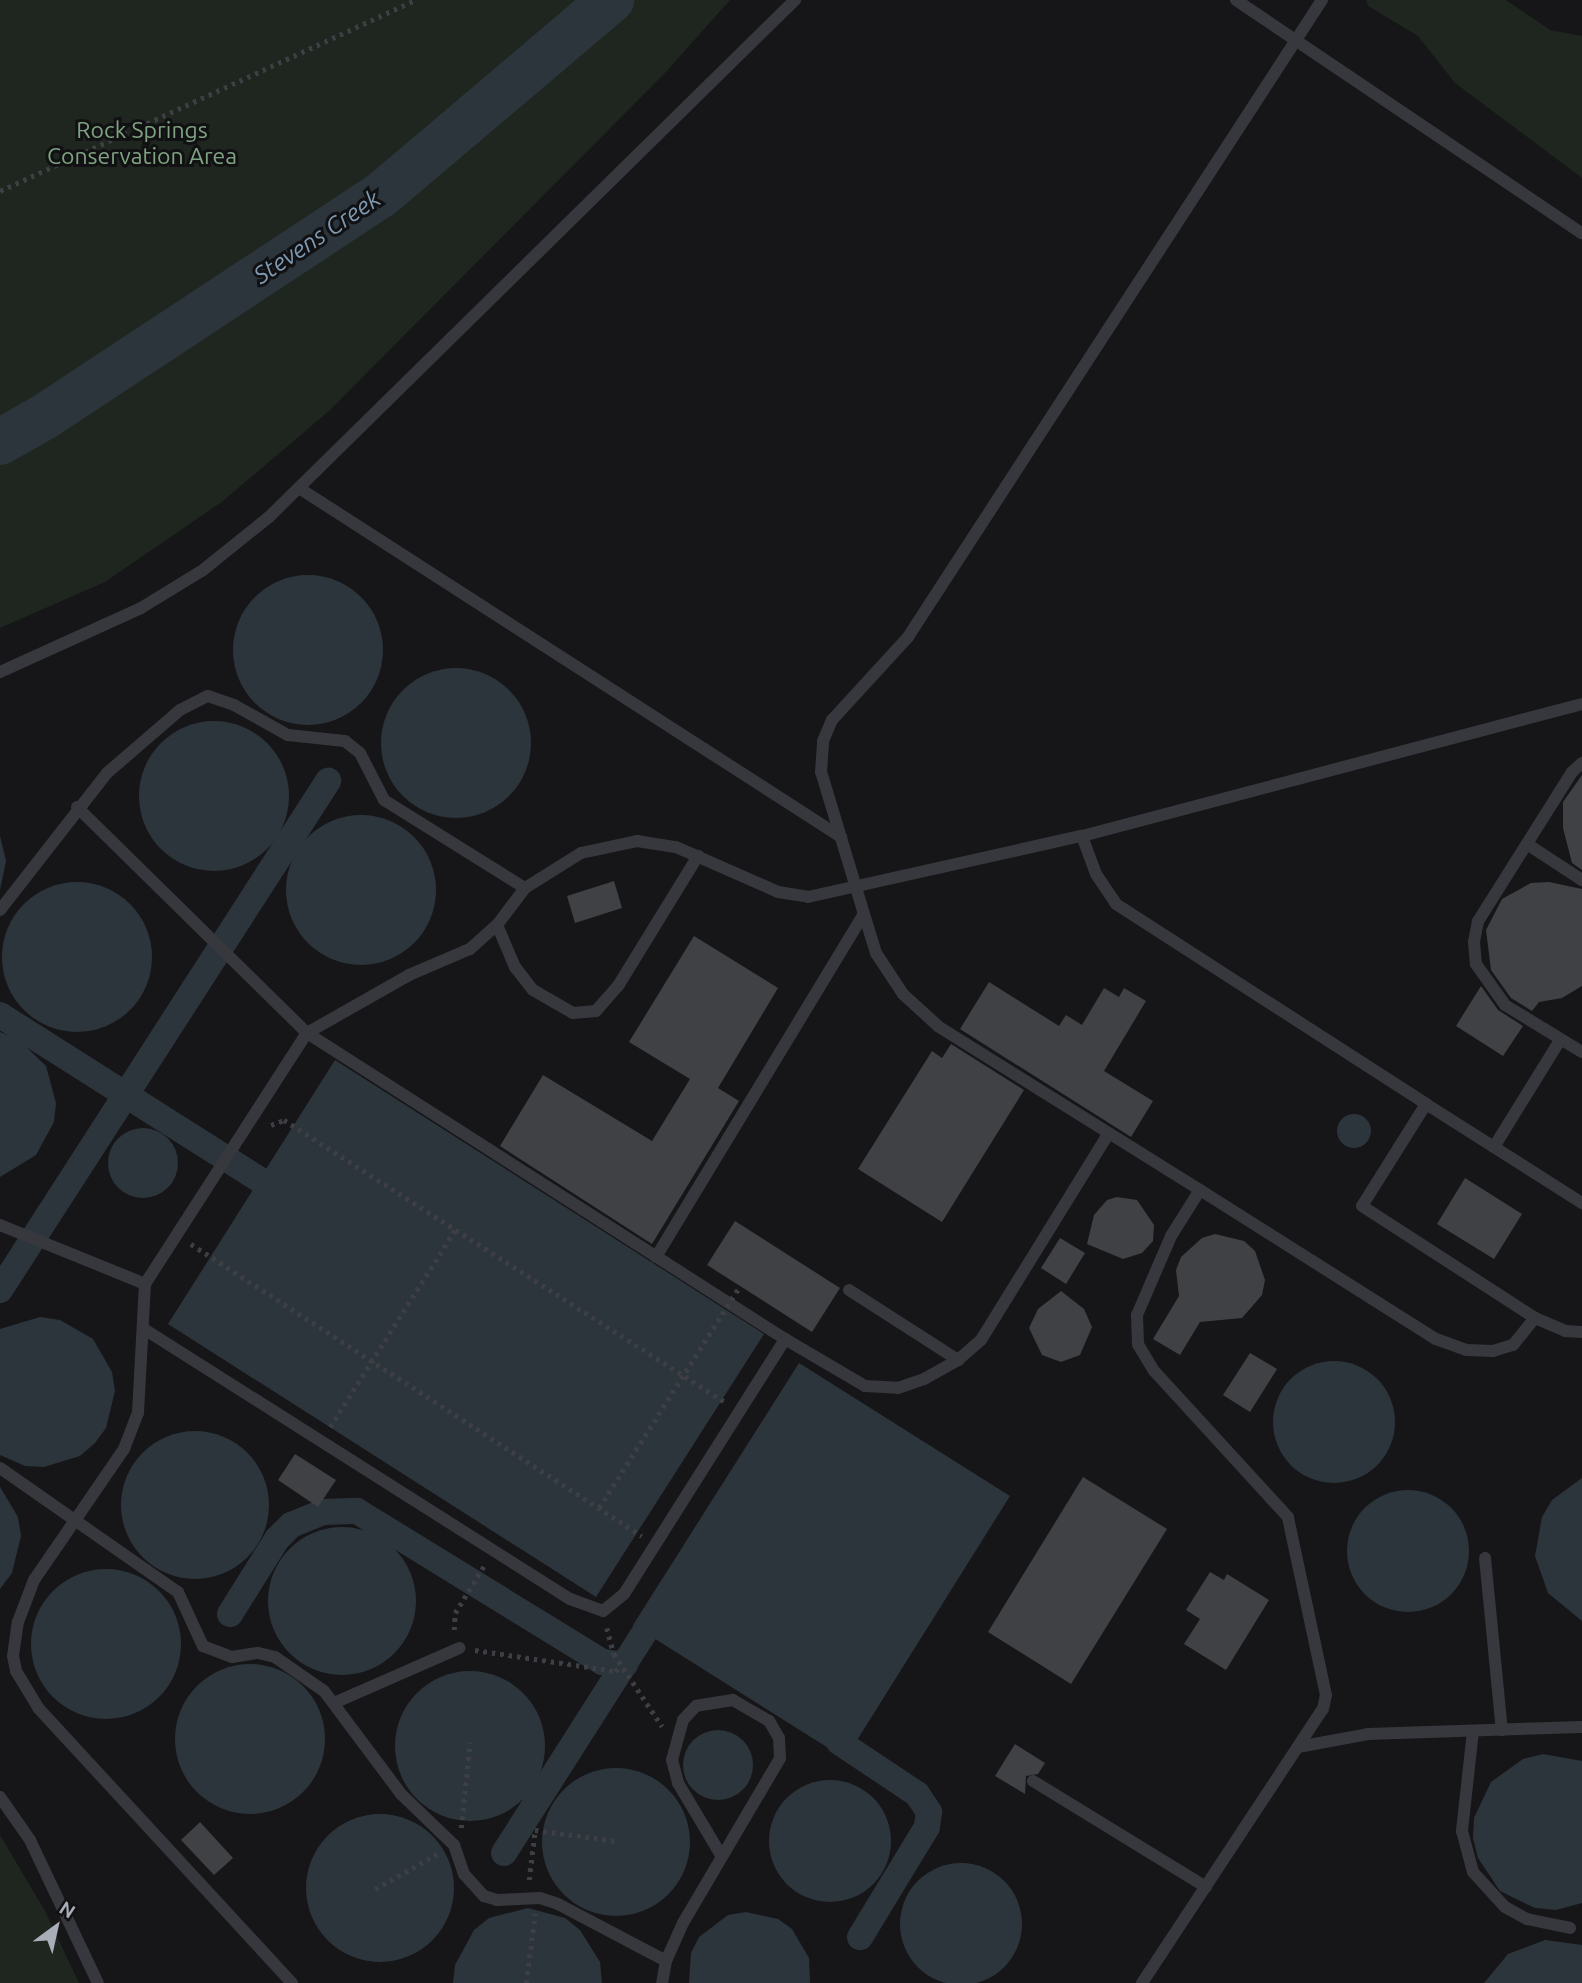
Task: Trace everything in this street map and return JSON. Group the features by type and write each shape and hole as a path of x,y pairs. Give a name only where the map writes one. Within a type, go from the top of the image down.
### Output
{"lane":[{"path":"0,672 141,608 203,570 299,488 795,0"},
{"path":"1236,0 1582,233"},
{"path":"1322,0 908,637 832,720 823,741 821,772 863,914 883,964 903,994 938,1026 1436,1339 1466,1350 1493,1351 1513,1345 1535,1318"},
{"path":"299,488 841,837"},
{"path":"0,910 77,807 107,773 180,710 198,699 219,698 288,735 345,741 365,761 384,800 526,888"},
{"path":"292,1983 39,1709 7,1657 24,1600 74,1518 124,1449 138,1413 145,1284 231,1146 307,1033 409,975 470,949 497,925 526,888 581,853 637,841 698,856 778,892 808,897 1082,836 1582,704"},
{"path":"1582,763 1478,920 1474,942 1476,964 1505,1005 1582,1052"},
{"path":"77,807 307,1033 785,1339 865,1386 898,1388 958,1360 1002,1312 1109,1133"},
{"path":"1082,836 1096,874 1116,904 1582,1203"},
{"path":"1527,844 1582,880"},
{"path":"497,925 515,967 533,990 573,1013 596,1011 618,986 698,856"},
{"path":"656,1257 863,914"},
{"path":"1494,1147 1560,1040"},
{"path":"1426,1104 1362,1206 1535,1318 1565,1331 1582,1332"},
{"path":"1142,1983 1323,1709 1326,1695 1288,1517 1154,1371 1138,1344 1137,1315 1148,1280 1199,1190"},
{"path":"0,1225 145,1284"},
{"path":"849,1290 958,1360"},
{"path":"144,1329 569,1600 603,1611 624,1594 785,1339"},
{"path":"0,1468 178,1592 203,1646 232,1657 258,1653 275,1657 295,1668 334,1703 401,1794 454,1845 473,1887 498,1900 527,1898 558,1904 666,1961"},
{"path":"1485,1558 1502,1730"},
{"path":"334,1703 455,1649"},
{"path":"662,1983 666,1961 722,1856 770,1782 780,1759 779,1738 769,1721 752,1708 733,1700 714,1700 696,1706 683,1720 674,1745 678,1783 722,1856"},
{"path":"1298,1747 1368,1734 1582,1727"},
{"path":"1473,1731 1462,1831 1473,1872 1505,1907 1527,1919 1570,1928"},
{"path":"1033,1781 1206,1887"},
{"path":"0,1797 30,1840 98,1983"}],"path":[{"path":"0,191 415,0"},
{"path":"293,1126 722,1400"},
{"path":"330,1427 455,1230"},
{"path":"210,1256 637,1533"},
{"path":"599,1508 740,1286"},
{"path":"479,1575 456,1613 455,1649 615,1671 622,1666"},
{"path":"614,1654 674,1745"},
{"path":"462,1820 470,1742"},
{"path":"527,1898 535,1830 616,1841"},
{"path":"375,1889 444,1850"},
{"path":"526,1983 536,1909"}],"green space":[{"name":"Rock Springs Conservation Area","path":"0,0 730,0 665,73 329,411 223,501 105,582 0,628"},
{"path":"1366,0 1506,0 1550,30 1582,36 1582,178 1455,83 1418,36 1368,6"},
{"path":"0,1835 45,1911 79,1983 0,1983"}],"shaded area":[{"path":"308,575 337,581 361,597 377,621 383,650 377,679 361,703 337,719 308,725 279,719 255,703 239,679 233,650 239,621 255,597 279,581"},
{"path":"456,668 485,674 509,690 525,714 531,743 525,772 509,796 485,812 456,818 427,812 403,796 387,772 381,743 387,714 403,690 427,674"},
{"path":"214,721 243,727 267,743 283,767 289,796 283,825 267,849 243,865 214,871 185,865 161,849 145,825 139,796 145,767 161,743 185,727"},
{"path":"361,815 390,821 414,837 430,861 436,890 430,919 414,943 390,959 361,965 332,959 308,943 292,919 286,890 292,861 308,837 332,821"},
{"path":"0,836 6,861 0,890"},
{"path":"77,882 106,888 130,904 146,928 152,957 146,986 130,1010 106,1026 77,1032 48,1026 24,1010 8,986 2,957 8,928 24,904 48,888"},
{"path":"0,1032 19,1040 46,1066 56,1103 54,1122 36,1155 0,1177"},
{"path":"335,1060 764,1334 596,1597 168,1324"},
{"path":"1354,1114 1366,1119 1371,1131 1366,1143 1354,1148 1342,1143 1337,1131 1342,1119"},
{"path":"143,1128 168,1138 178,1163 168,1188 143,1198 118,1188 108,1163 118,1138"},
{"path":"40,1317 60,1320 93,1339 112,1372 115,1391 106,1428 95,1443 80,1456 44,1467 25,1466 0,1455 0,1329"},
{"path":"1334,1361 1358,1365 1377,1379 1391,1398 1395,1422 1391,1446 1377,1465 1358,1479 1334,1483 1310,1479 1291,1465 1277,1446 1273,1422 1277,1398 1291,1379 1310,1365"},
{"path":"799,1363 1010,1496 854,1745 842,1738 833,1751 633,1625"},
{"path":"195,1431 224,1436 248,1452 264,1476 269,1505 264,1534 248,1558 224,1574 195,1579 166,1574 142,1558 126,1534 121,1505 126,1476 142,1452 166,1436"},
{"path":"1582,1478 1582,1621 1548,1593 1535,1556 1542,1517 1552,1500"},
{"path":"0,1487 18,1517 21,1536 12,1573 0,1589"},
{"path":"1408,1490 1432,1494 1451,1508 1465,1527 1469,1551 1465,1575 1451,1594 1432,1608 1408,1612 1384,1608 1365,1594 1351,1575 1347,1551 1351,1527 1365,1508 1384,1494"},
{"path":"342,1527 371,1532 395,1548 411,1572 416,1601 411,1630 395,1654 371,1670 342,1675 313,1670 289,1654 273,1630 268,1601 273,1572 289,1548 313,1532"},
{"path":"106,1569 135,1575 159,1591 175,1615 181,1644 175,1673 159,1697 135,1713 106,1719 77,1713 53,1697 37,1673 31,1644 37,1615 53,1591 77,1575"},
{"path":"250,1664 279,1670 303,1686 319,1710 325,1739 319,1768 303,1792 279,1808 250,1814 221,1808 197,1792 181,1768 175,1739 181,1710 197,1686 221,1670"},
{"path":"470,1671 499,1677 523,1693 539,1717 545,1746 539,1775 523,1799 499,1815 470,1821 441,1815 417,1799 401,1775 395,1746 401,1717 417,1693 441,1677"},
{"path":"718,1730 743,1740 753,1765 743,1790 718,1800 693,1790 683,1765 693,1740"},
{"path":"1543,1754 1582,1761 1582,1903 1556,1910 1535,1908 1500,1891 1478,1858 1473,1838 1474,1818 1491,1782 1523,1759"},
{"path":"616,1768 645,1773 669,1789 685,1813 690,1842 685,1871 669,1895 645,1911 616,1916 587,1911 563,1895 547,1871 542,1842 547,1813 563,1789 587,1773"},
{"path":"830,1780 854,1784 873,1798 887,1817 891,1841 887,1865 873,1884 854,1898 830,1902 806,1898 787,1884 773,1865 769,1841 773,1817 787,1798 806,1784"},
{"path":"380,1814 408,1819 433,1835 449,1860 454,1888 449,1916 433,1941 408,1957 380,1962 352,1957 327,1941 311,1916 306,1888 311,1860 327,1835 352,1819"},
{"path":"961,1863 984,1867 1004,1881 1018,1901 1022,1924 1018,1947 1004,1967 984,1981 961,1985 938,1981 918,1967 904,1947 900,1924 904,1901 918,1881 938,1867"},
{"path":"528,1908 565,1918 580,1930 600,1962 602,1983 453,1983 455,1965 474,1930 489,1918"},
{"path":"746,1912 778,1919 792,1929 809,1958 810,1983 689,1983 691,1953 699,1937 728,1915"},
{"path":"1545,1940 1582,1945 1582,1983 1484,1983 1508,1954"}],"building":[{"path":"1582,775 1582,870 1572,863 1563,828 1563,802"},
{"path":"614,881 622,908 575,923 567,896"},
{"path":"1549,882 1582,889 1582,986 1562,998 1539,1002 1532,1011 1511,998 1491,970 1486,930 1502,899 1531,883"},
{"path":"694,936 778,988 718,1088 739,1101 652,1244 500,1146 543,1075 652,1141 690,1079 629,1042"},
{"path":"989,982 1059,1026 1066,1015 1082,1025 1104,988 1119,997 1124,988 1146,1001 1104,1071 1153,1101 1131,1137 960,1029"},
{"path":"1481,986 1498,1010 1523,1026 1503,1056 1456,1026"},
{"path":"951,1044 1024,1090 942,1222 858,1169 932,1051 942,1058"},
{"path":"1465,1178 1522,1214 1494,1259 1437,1224"},
{"path":"1117,1197 1137,1200 1154,1225 1153,1241 1142,1253 1123,1259 1087,1244 1094,1215 1107,1200"},
{"path":"735,1221 840,1288 812,1332 707,1265"},
{"path":"1215,1234 1244,1241 1255,1251 1265,1280 1262,1295 1242,1318 1200,1322 1180,1355 1153,1339 1179,1296 1176,1270 1181,1257 1202,1238"},
{"path":"1060,1238 1085,1253 1066,1284 1041,1268"},
{"path":"1061,1291 1084,1309 1092,1327 1080,1355 1061,1362 1042,1355 1029,1328 1038,1309"},
{"path":"1250,1353 1277,1369 1250,1412 1223,1395"},
{"path":"295,1454 336,1480 318,1507 278,1480"},
{"path":"1083,1477 1167,1529 1071,1684 988,1632"},
{"path":"1210,1572 1224,1580 1227,1574 1269,1600 1226,1670 1184,1644 1200,1619 1186,1610"},
{"path":"1015,1744 1045,1763 1038,1774 1026,1776 1025,1794 995,1776"},
{"path":"200,1822 233,1858 214,1875 181,1840"}],"waterway":[{"name":"Stevens Creek","path":"0,442 44,417 381,195 611,0"},
{"path":"0,1290 328,781"},
{"path":"0,1015 260,1180"},
{"path":"230,1614 277,1539 291,1525 324,1512 357,1511 602,1662 625,1665"},
{"path":"504,1853 645,1632"},
{"path":"839,1742 917,1794 929,1812 927,1827 860,1937"}]}
